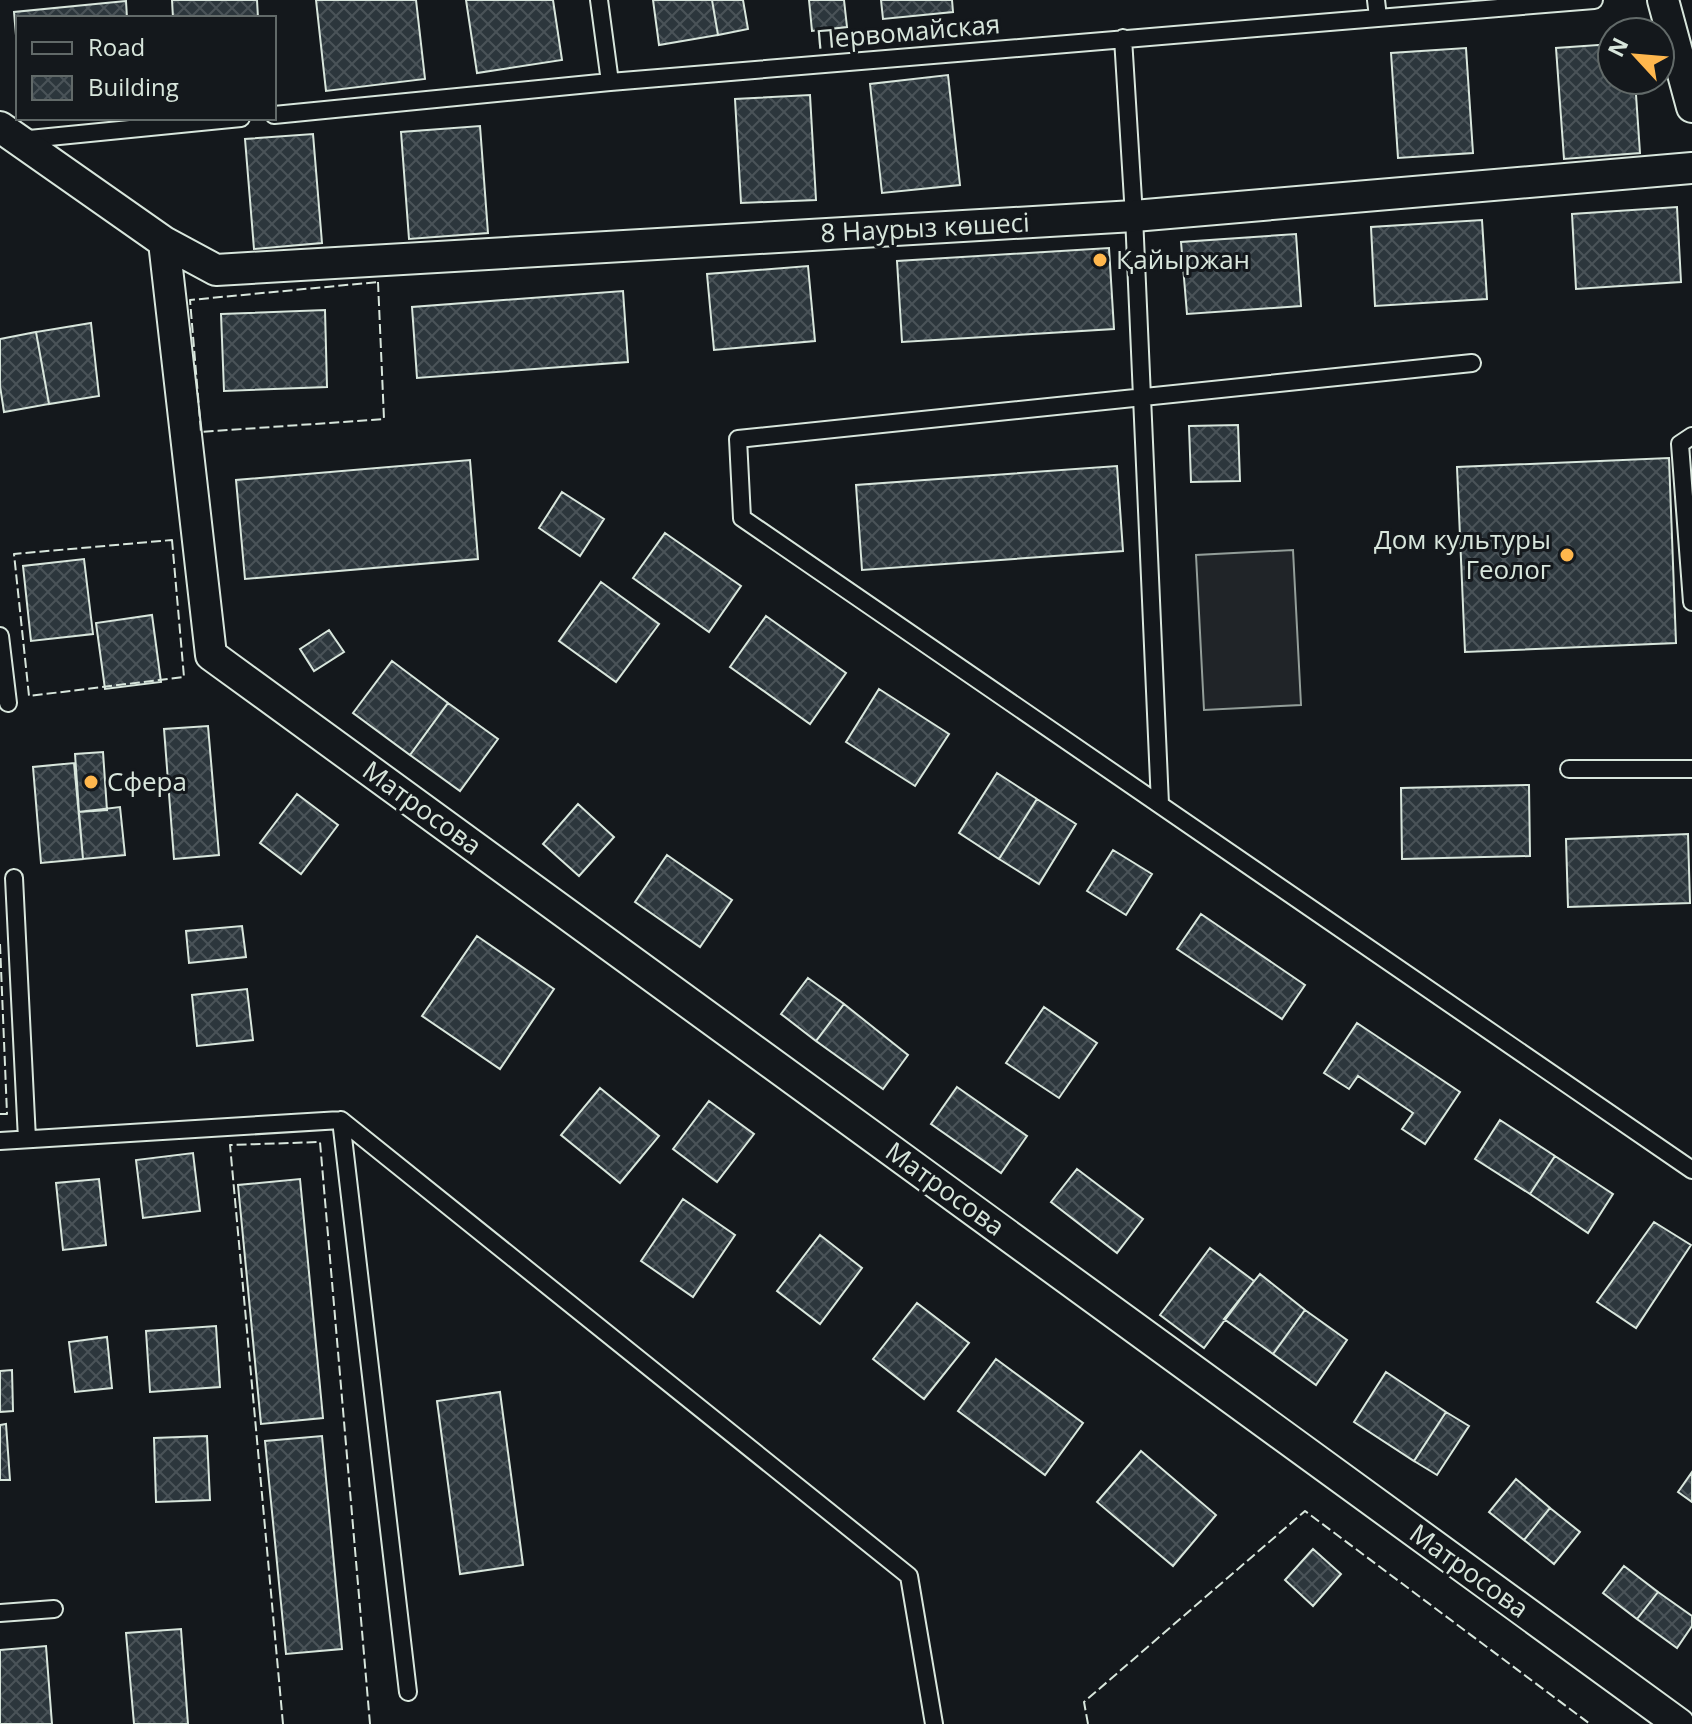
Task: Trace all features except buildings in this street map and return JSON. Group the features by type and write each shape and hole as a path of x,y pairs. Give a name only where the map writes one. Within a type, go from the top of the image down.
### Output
{"street":[{"path":"1663,0 1692,107"},
{"name":"8 Наурыз көшесі","path":"9,134 164,242 216,270 1134,216 1692,168"},
{"name":"Матросова","path":"164,242 211,655 1679,1724"}],"lane":[{"path":"599,0 610,82"},
{"name":"Первомайская","path":"276,115 610,82 1123,38 1377,8 1594,0"},
{"path":"1123,38 1160,804"},
{"path":"9,134 212,120"},
{"path":"1472,363 738,439 742,518 1692,1170"},
{"path":"1692,436 1680,444 1692,602"},
{"path":"0,636 8,703"},
{"path":"1569,769 1692,769"},
{"path":"14,878 27,1139"},
{"path":"341,1120 408,1692"},
{"path":"0,1141 341,1120 909,1576 934,1724"},
{"path":"0,1613 54,1609"}],"shaded area":[{"path":"1293,550 1301,705 1204,710 1196,555"}],"fence":[{"path":"378,282 384,419 201,432 190,300 378,282"},
{"path":"172,540 184,677 29,696 14,554 172,540"},
{"path":"0,944 7,1114 0,1114"},
{"path":"283,1724 230,1145 320,1142 370,1724"},
{"path":"1088,1724 1084,1702 1305,1511 1590,1724"}],"place":[{"name":"Қайыржан","path":"1100,260"},
{"name":"Дом культуры Геолог","path":"1567,555"},
{"name":"Сфера","path":"91,782"}]}
